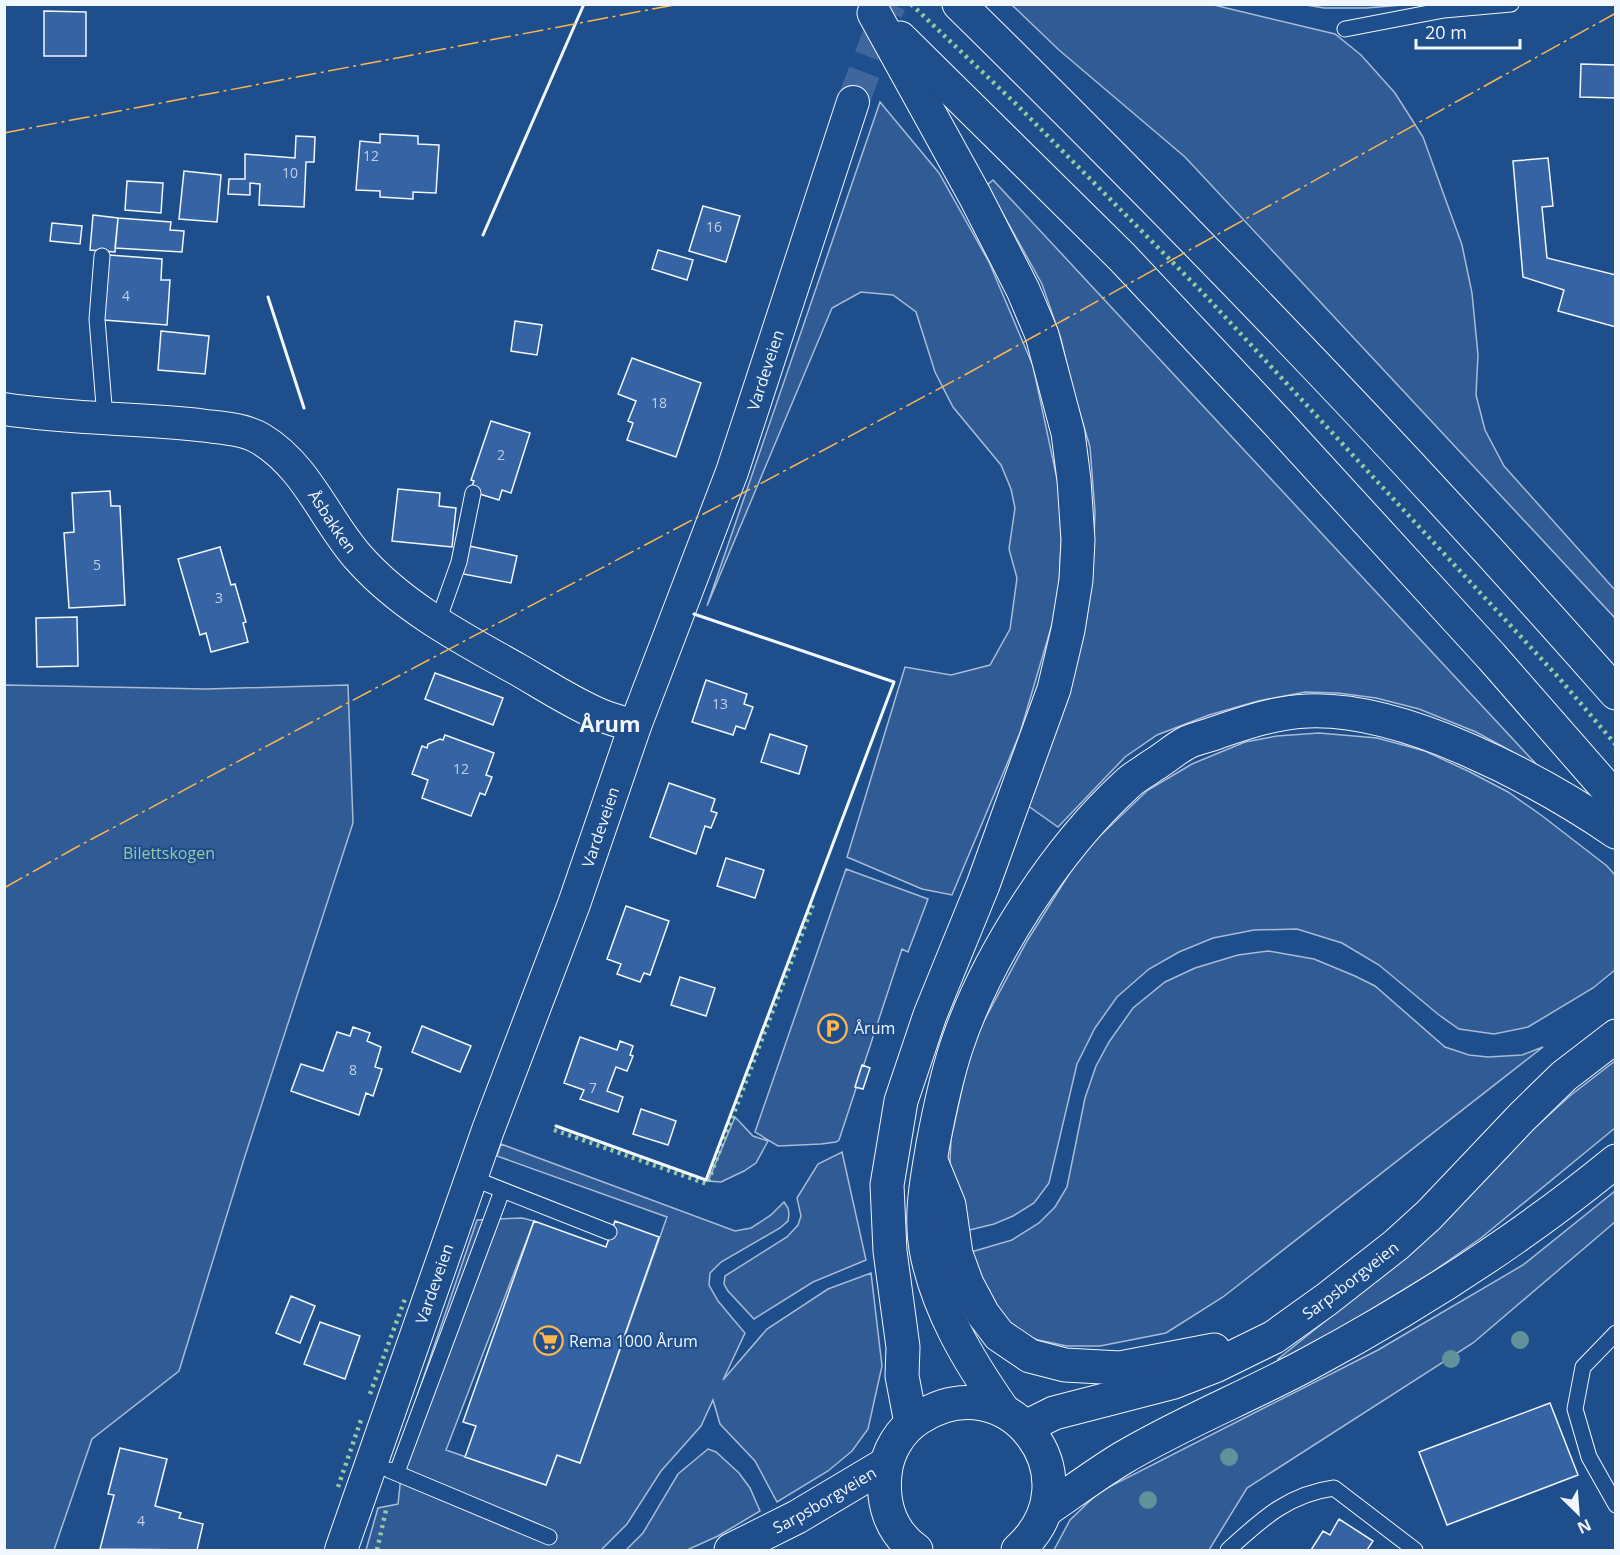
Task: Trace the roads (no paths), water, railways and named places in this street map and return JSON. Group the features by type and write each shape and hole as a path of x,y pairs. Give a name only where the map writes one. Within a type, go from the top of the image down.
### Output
{"highway":[{"path":"959,4 1172,215 1444,502 1616,693"},
{"path":"869,9 1146,283 1395,550 1616,799"},
{"path":"869,9 975,196 1023,290 1042,335 1068,432 1078,540 1076,580 1068,630 1054,689 983,885 930,1015 901,1101 887,1185 890,1251 903,1347 902,1376 911,1423"},
{"path":"1018,1551 1031,1539 1046,1510 1050,1488 1048,1466 1040,1445 1014,1419 970,1362 936,1288 926,1248 923,1206 940,1106 957,1046 986,976 1024,908 1077,837 1128,782 1188,743 1257,719 1307,711 1353,713 1402,726 1495,762 1616,832"},
{"name":"Sarpsborgveien","path":"1014,1419 1054,1413 1174,1382 1215,1366 1274,1337 1396,1245 1556,1084 1616,1036"},
{"path":"930,1160 949,1205 956,1254 972,1294 983,1314 999,1335 1030,1356 1065,1365 1120,1368 1274,1337"},
{"path":"1046,1510 1122,1459 1308,1364 1401,1312 1501,1247 1616,1161"},
{"path":"916,1551 906,1543 890,1520 883,1492 886,1464 896,1442 911,1423 931,1410 955,1403 979,1403 1014,1419"},
{"name":"Sarpsborgveien","path":"731,1551 806,1511 886,1464"}],"street":[{"name":"Vardeveien","path":"342,1551 384,1469 472,1178 574,904 635,726 732,472 853,102"},
{"name":"Åsbakken","path":"4,409 33,414 176,423 230,429 259,438 282,454 306,481 358,556 385,583 437,624 597,714 635,726"}],"lane":[{"path":"1345,28 1444,10 1511,4"},
{"path":"102,256 97,319 105,418"},
{"path":"437,624 459,562 473,493"},
{"path":"472,1178 609,1232"},
{"path":"502,1191 384,1469 549,1537"},
{"path":"1616,1333 1583,1367 1575,1409 1589,1457 1616,1504"},
{"path":"1228,1551 1288,1502 1314,1491 1334,1488 1415,1551"}],"tunnel":[{"path":"853,102 890,4"}],"place":[{"name":"Årum","path":"833,1028"},
{"name":"Rema 1000 Årum","path":"548,1341"}],"district":[{"name":"Årum","path":"610,724"}],"park label":[{"name":"Bilettskogen","path":"169,853"}]}
